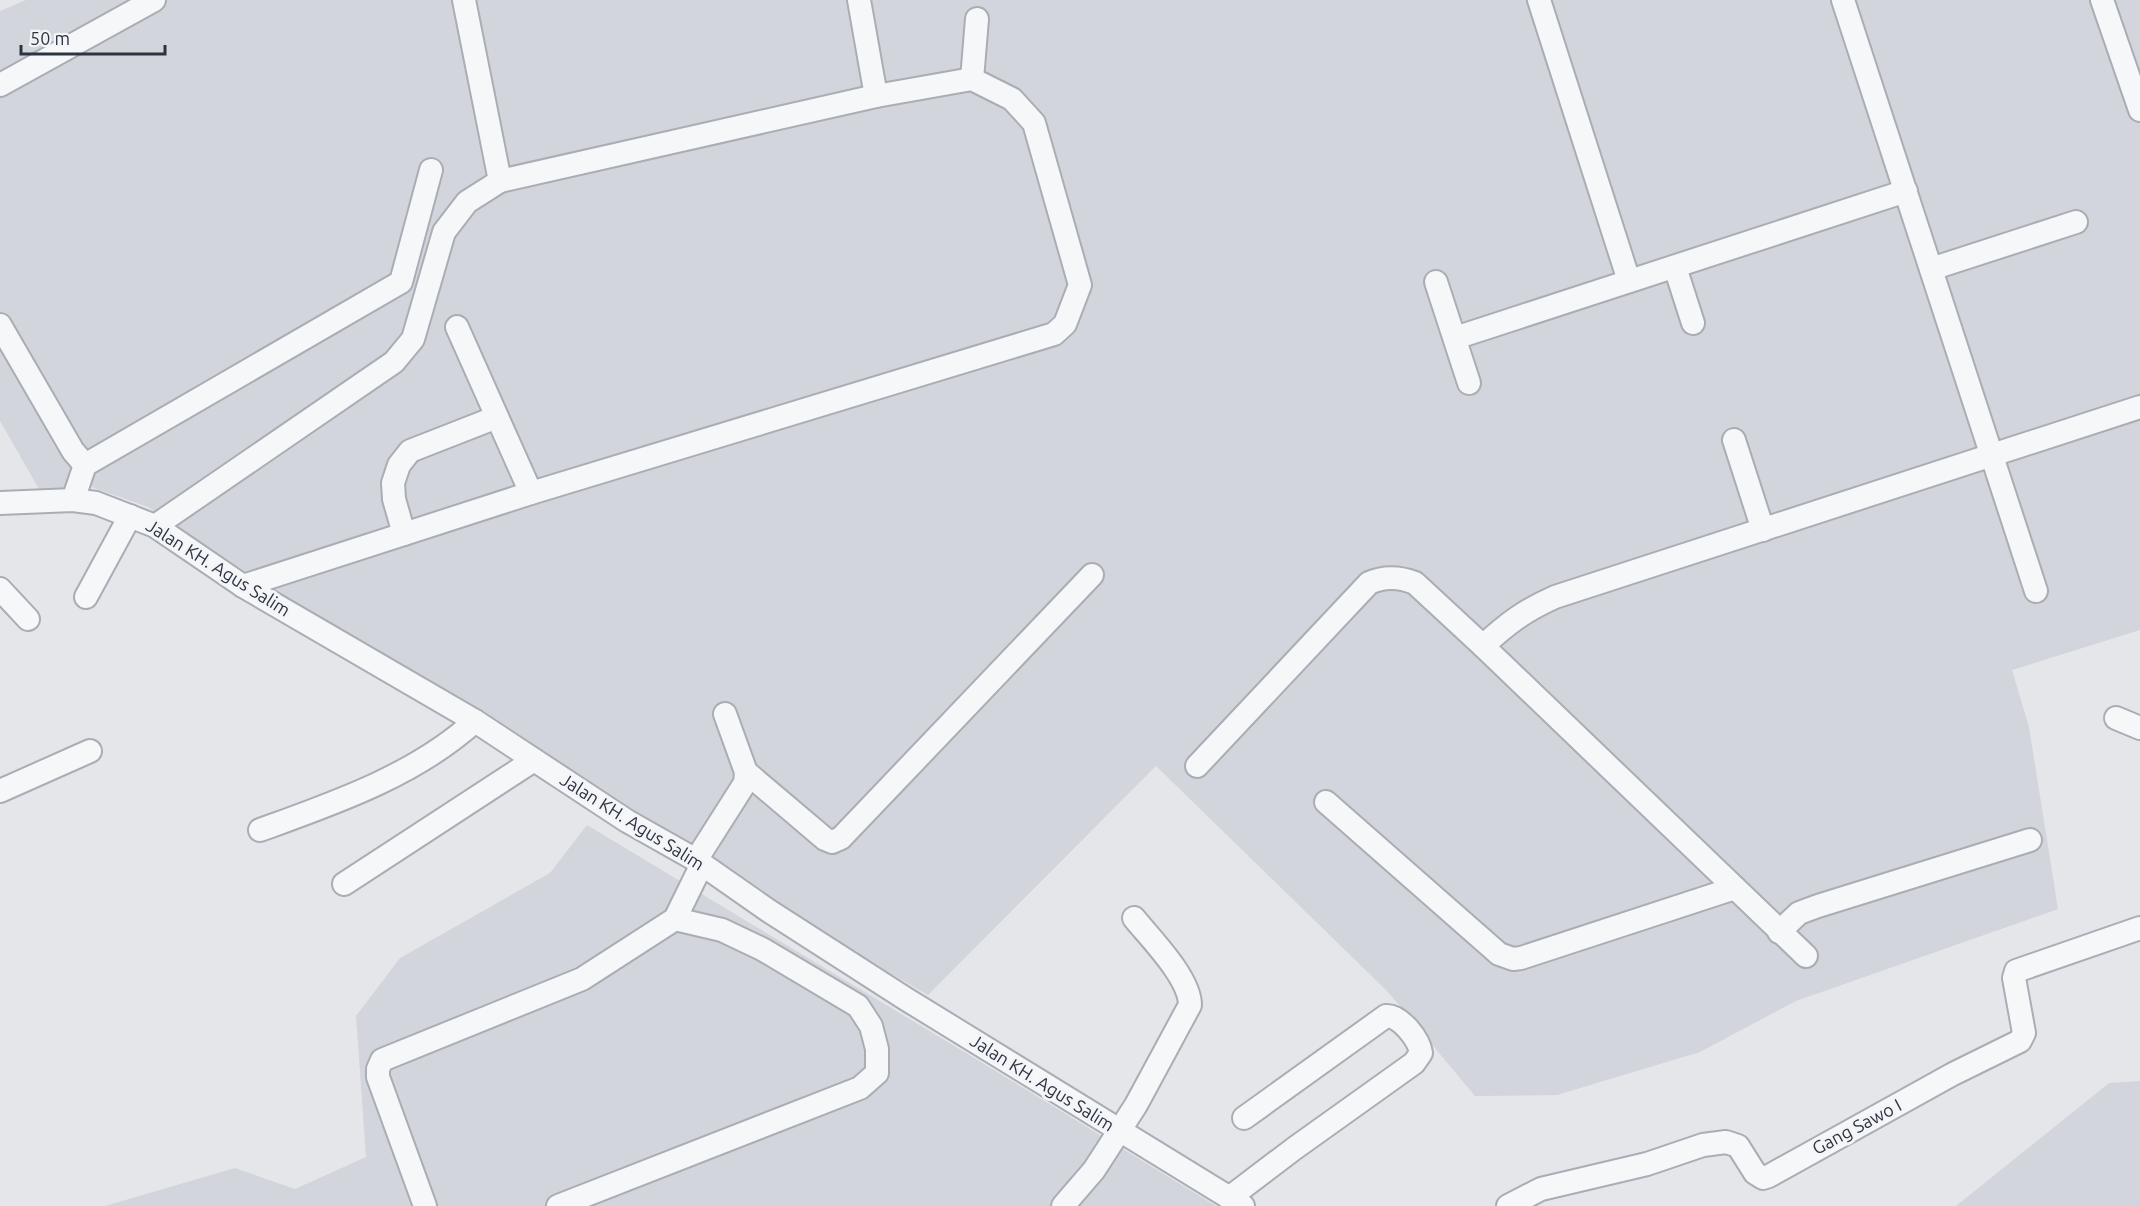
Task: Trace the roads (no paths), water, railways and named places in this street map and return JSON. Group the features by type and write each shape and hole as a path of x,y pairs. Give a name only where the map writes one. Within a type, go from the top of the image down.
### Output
{"street":[{"path":"0,86 154,0"},
{"path":"464,0 500,181"},
{"path":"859,0 876,96"},
{"path":"1539,0 1629,281"},
{"path":"1843,0 2036,591"},
{"path":"2102,0 2140,110"},
{"path":"972,79 977,19"},
{"path":"155,526 394,362 413,339 444,232 468,202 500,181 876,96 972,79 1012,99 1034,123 1080,285 1065,324 1054,333 531,493 243,586"},
{"path":"73,500 85,465 401,282 430,170"},
{"path":"1455,338 1906,191"},
{"path":"1931,269 2076,222"},
{"path":"1675,267 1693,323"},
{"path":"1436,282 1469,383"},
{"path":"0,325 73,451 85,465"},
{"path":"457,327 531,493"},
{"path":"1483,646 1508,623 1529,609 1555,597 2140,407"},
{"path":"404,534 394,499 393,483 399,465 410,451 497,417"},
{"path":"1734,440 1763,530"},
{"name":"Jalan KH. Agus Salim","path":"0,503 73,500 96,503 155,526 243,586 475,721 627,821 699,862 769,911 1236,1202"},
{"path":"86,597 130,516"},
{"path":"746,772 825,839 832,842 841,838 1092,575"},
{"path":"1197,766 1369,583 1379,579 1403,578 1415,583 1483,646 1806,956"},
{"path":"0,589 28,619"},
{"path":"425,1206 378,1077 378,1069 382,1060 582,979 675,919 699,862 745,783 746,772 725,714"},
{"path":"2116,718 2140,728"},
{"path":"260,830 327,806 396,774 457,738 475,721"},
{"path":"0,791 90,751"},
{"path":"344,884 534,760"},
{"path":"1326,802 1499,954 1513,959 1735,888"},
{"path":"1779,932 1799,913 1818,906 2030,840"},
{"path":"1063,1206 1094,1170 1136,1105 1190,1005 1187,989 1179,975 1134,918"},
{"path":"558,1206 860,1088 877,1073 877,1049 871,1026 858,1006 762,949 722,930 675,919"},
{"name":"Gang Sawo I","path":"1508,1206 1540,1190 1647,1164 1703,1145 1726,1142 1738,1146 1755,1173 1763,1178 1769,1176 1953,1074 2020,1041 2024,1033 2014,978 2016,971 2140,928"},
{"path":"1236,1202 1294,1148 1414,1063 1421,1053 1420,1047 1414,1037 1395,1018 1386,1016 1244,1119"}]}
